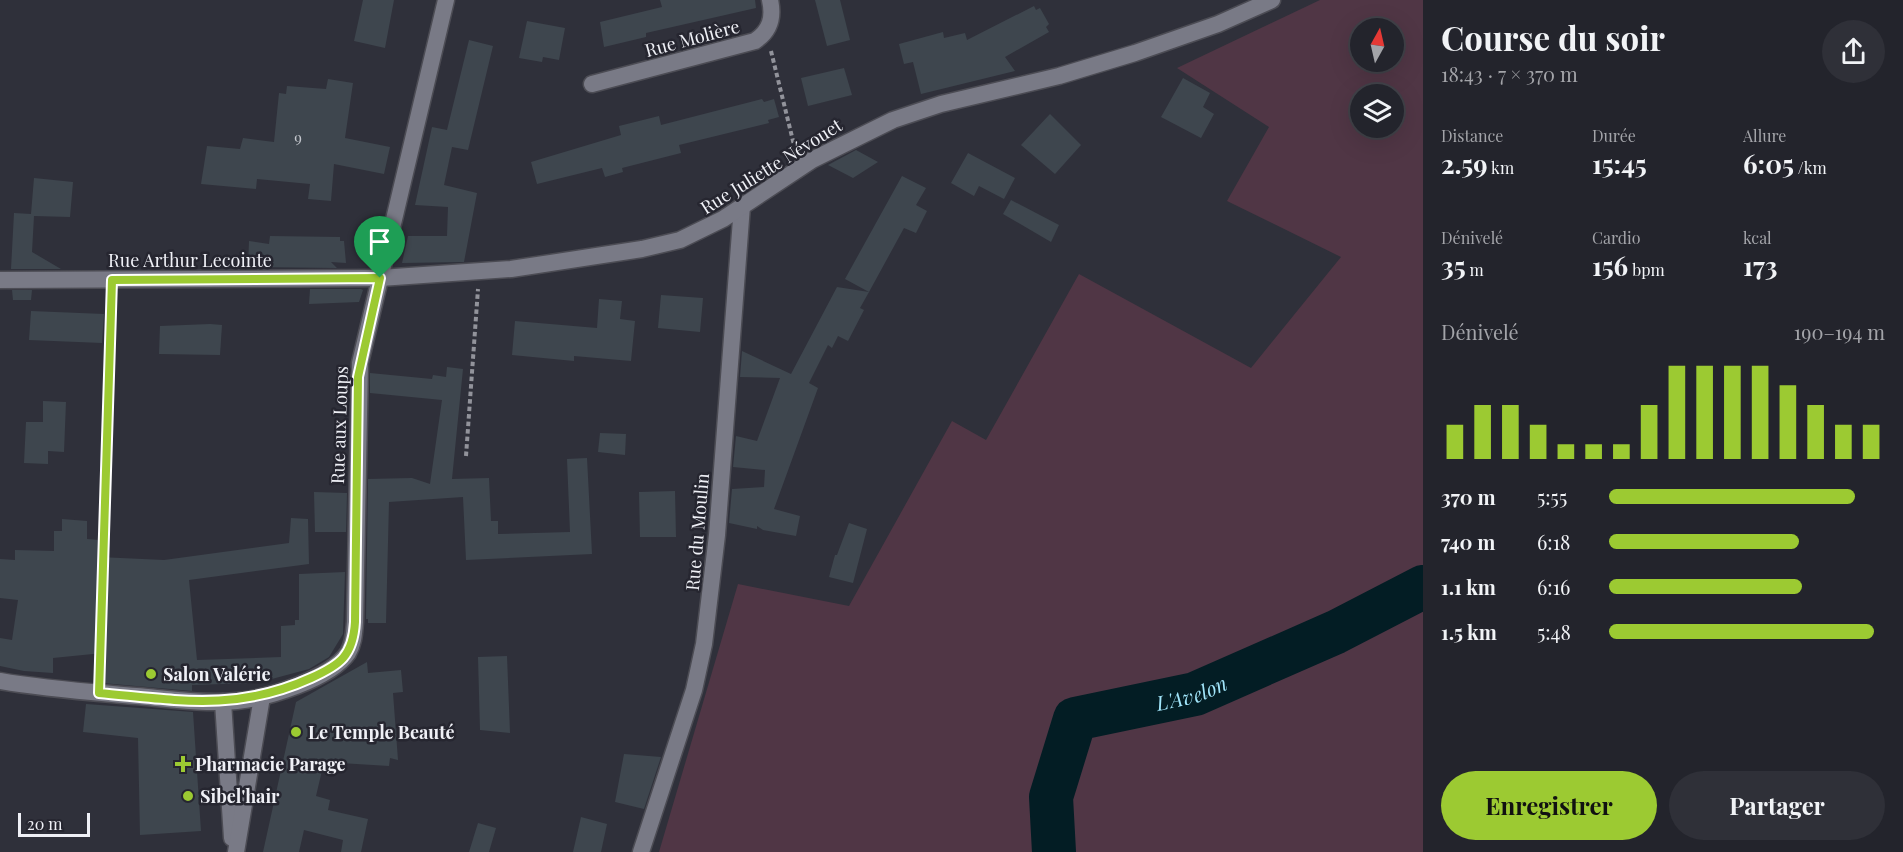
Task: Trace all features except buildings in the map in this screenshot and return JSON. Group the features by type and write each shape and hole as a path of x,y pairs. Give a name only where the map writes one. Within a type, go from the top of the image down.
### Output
{"street":[{"name":"Rue aux Loups","path":"0,681 99,693 223,702 262,697 293,687 331,668 347,654 352,646 358,377 446,0"},
{"name":"Rue Molière","path":"592,84 746,45 766,32 772,18 770,0"},
{"name":"Rue Juliette Névouet","path":"380,278 480,271 662,246 707,228 800,167 861,134 910,113 1059,76 1135,53 1208,28 1272,0"},
{"name":"Rue du Moulin","path":"642,852 694,690 704,644 717,535 742,206"},
{"name":"Rue Arthur Lecointe","path":"0,280 380,278"},
{"path":"235,852 262,697"},
{"path":"223,702 235,852"}],"path":[{"path":"766,32 800,167"},
{"path":"466,456 480,271"},
{"path":"99,693 112,280"}],"shaded area":[{"path":"1320,0 1423,0 1423,852 659,852 738,584 849,606 952,421 986,440 1079,274 1251,368 1341,257 1227,201 1269,127 1177,68"}],"waterway":[{"name":"L'Avelon","path":"1054,852 1051,797 1075,719 1195,694 1336,632 1423,587"}],"place":[{"name":"Salon Valérie","path":"151,674"},
{"name":"Le Temple Beauté","path":"296,732"},
{"name":"Pharmacie Parage","path":"183,764"},
{"name":"Sibel'hair","path":"188,796"}],"route":[{"path":"380,278 358,377 355,622 352,646 347,654 341,661 319,675 277,693 249,700 205,702 99,693 112,280 380,278"}]}
